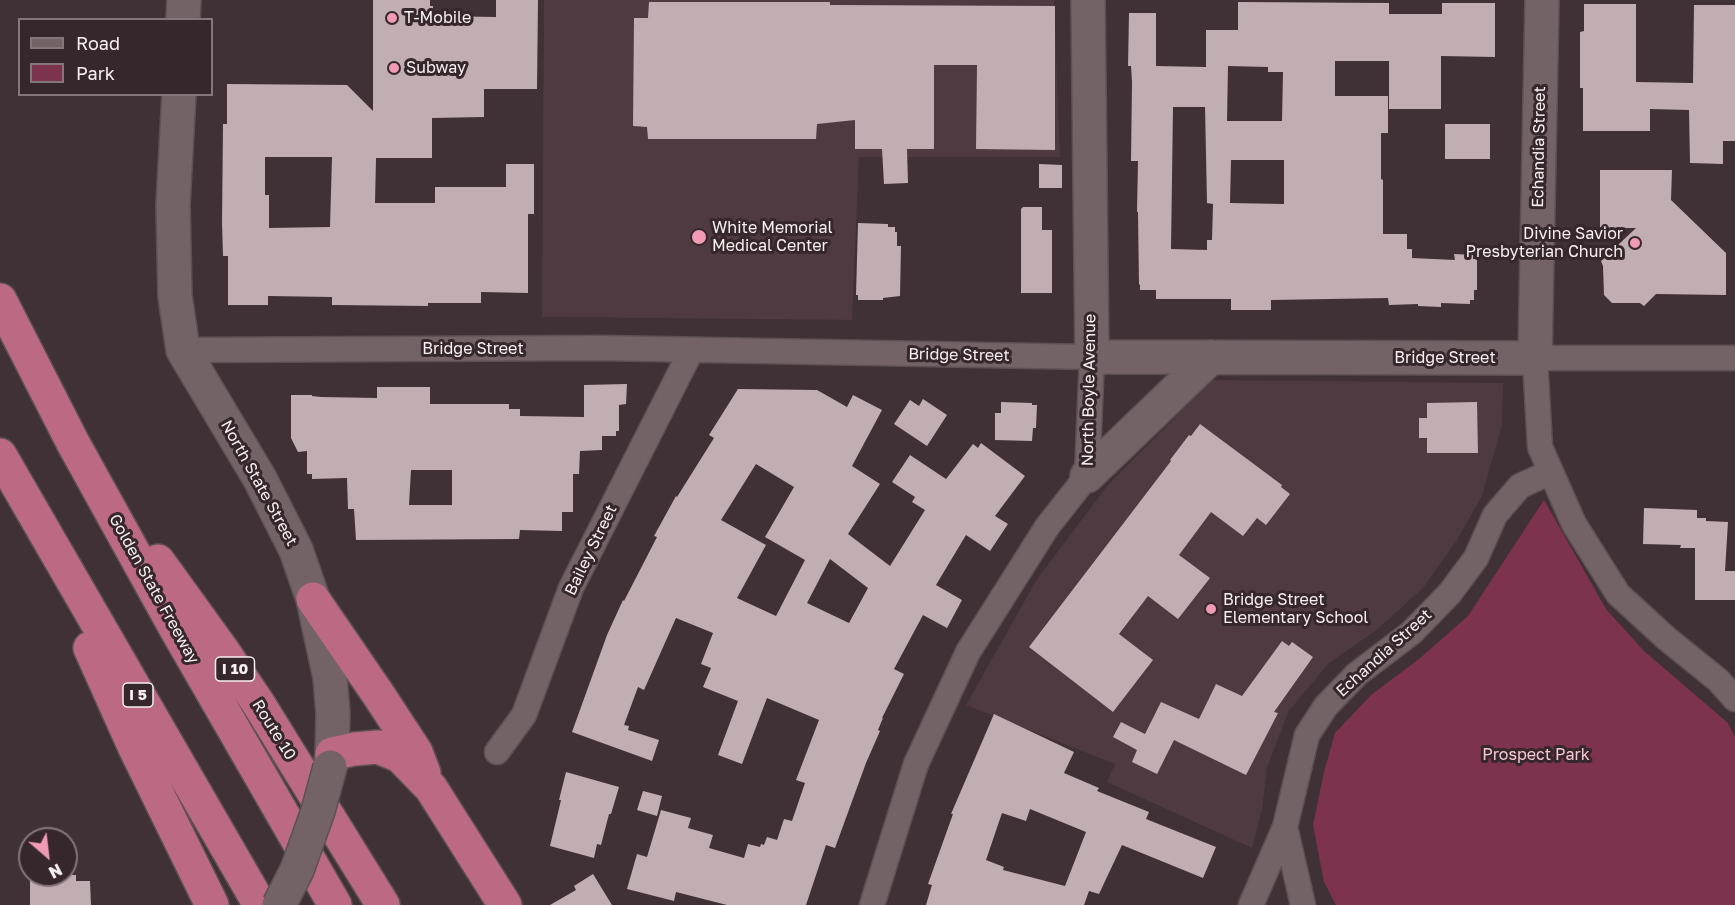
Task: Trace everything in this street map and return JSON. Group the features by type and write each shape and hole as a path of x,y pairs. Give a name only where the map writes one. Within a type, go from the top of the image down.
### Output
{"highway":[{"name":"Golden State Freeway","path":"0,300 73,443 176,629 335,905"},
{"name":"Route 10","path":"73,443 258,703 383,905"},
{"name":"I 5","path":"0,455 260,905"},
{"path":"16,485 134,746 212,905"},
{"path":"313,599 416,752 431,788 505,905"},
{"path":"331,760 354,749 378,747 400,756 431,788"}],"street":[{"path":"183,18 184,0"},
{"name":"North Boyle Avenue","path":"872,905 916,764 968,652 1047,527 1088,476 1092,357 1088,0"},
{"name":"Echandia Street","path":"1542,0 1535,358 1540,447 1574,524 1618,594 1666,638 1718,680 1735,699"},
{"name":"North State Street","path":"179,96 173,205 174,284 183,350 260,479 296,550 313,599 330,678 333,713 331,760 318,811 297,870 279,905"},
{"name":"Bridge Street","path":"183,350 601,348 1092,357 1735,358"},
{"name":"Bailey Street","path":"498,752 524,715 574,581 691,351"},
{"path":"1088,476 1211,357"},
{"name":"Echandia Street","path":"1304,905 1285,827 1307,735 1326,706 1357,674 1411,633 1450,593 1476,558 1495,515 1520,486 1551,472"},
{"path":"1251,905 1285,827"}],"shaded area":[{"name":"White Memorial Medical Center","path":"544,0 1054,0 1060,157 859,157 852,320 542,317"},
{"name":"Bridge Street Elementary School","path":"1212,380 1503,383 1502,425 1482,496 1457,540 1423,588 1378,629 1329,663 1288,712 1267,768 1262,810 1252,848 1107,782 1115,764 966,705 1037,579 1108,485"}],"green space":[{"name":"Prospect Park","path":"1544,500 1606,609 1644,651 1728,723 1735,737 1735,905 1336,905 1324,882 1313,825 1335,733 1371,695 1419,659 1468,616"}],"building":[{"path":"373,0 430,0 430,6 433,6 433,16 496,17 496,0 538,0 537,89 484,89 484,117 432,118 432,158 376,158 375,203 435,203 435,187 506,187 506,164 534,164 534,214 528,214 528,293 481,292 481,303 428,303 428,306 332,305 332,297 268,296 268,305 228,305 228,256 223,256 222,223 223,124 227,124 227,84 347,85 373,111","holes":["265,157 332,157 330,227 269,228 269,195 265,195"]},
{"path":"649,2 1055,6 1055,150 976,149 977,65 934,65 934,149 907,149 908,183 884,184 882,149 855,149 855,120 817,124 816,139 648,139 647,127 633,126 634,18 648,18"},
{"path":"1238,2 1389,3 1389,14 1442,14 1442,3 1495,3 1495,57 1441,56 1441,109 1389,109 1389,61 1335,61 1335,96 1388,96 1388,133 1381,133 1383,234 1407,234 1407,249 1412,249 1412,258 1455,260 1454,254 1473,255 1473,259 1477,259 1477,290 1474,290 1474,300 1470,300 1470,304 1441,303 1441,307 1418,306 1418,304 1389,305 1388,298 1271,300 1271,310 1231,310 1231,299 1156,299 1156,290 1140,290 1138,161 1131,161 1132,82 1131,66 1128,66 1129,13 1156,13 1156,66 1206,67 1206,30 1238,30","holes":["1228,66 1268,67 1268,72 1283,72 1282,121 1227,121","1173,107 1205,107 1207,203 1213,204 1212,240 1207,240 1207,250 1171,249","1231,160 1284,160 1284,204 1230,203"]},
{"path":"1584,4 1636,4 1636,82 1693,83 1694,5 1735,5 1735,141 1723,141 1723,164 1690,163 1689,110 1650,109 1650,131 1583,131 1580,32 1584,31"},
{"path":"1445,124 1490,124 1490,159 1445,159"},
{"path":"1039,164 1062,165 1062,188 1039,188"},
{"path":"1600,170 1672,170 1671,200 1726,253 1726,295 1656,294 1644,306 1640,303 1612,303 1604,295 1601,261 1636,228 1600,228"},
{"path":"1023,207 1042,207 1042,230 1052,230 1052,293 1021,293 1021,209"},
{"path":"858,223 888,224 888,227 895,227 897,246 901,246 900,296 883,298 883,300 858,300 858,295 856,295"},
{"path":"627,384 626,404 619,405 619,431 616,431 616,436 602,436 602,450 580,451 579,474 573,474 573,512 562,512 562,531 520,530 519,539 356,540 354,509 348,509 347,478 312,479 312,474 307,474 307,451 298,452 291,438 291,395 377,398 377,387 430,387 430,404 509,404 509,409 520,409 520,416 584,417 584,385","holes":["411,470 452,470 452,505 409,505"]},
{"path":"738,389 817,390 847,407 853,395 882,410 852,466 880,484 848,534 890,566 925,510 912,502 915,497 892,482 910,455 946,479 973,444 978,448 981,443 1025,476 995,516 1008,524 990,551 966,535 936,585 962,600 947,628 923,615 894,669 904,674 882,718 878,730 880,731 835,848 826,845 806,905 727,905 676,892 674,901 627,889 637,854 647,857 661,810 691,818 688,828 713,835 709,848 744,858 748,844 760,847 761,844 764,845 767,837 777,840 784,819 792,821 805,783 796,780 819,720 767,698 742,764 718,755 738,701 703,687 711,668 701,664 713,633 676,618 644,690 638,687 624,725 629,726 628,730 659,740 652,761 572,732 607,635 623,600 676,496 714,438 709,435","holes":["756,464 794,487 765,537 805,560 776,616 737,598 766,545 721,520","830,559 868,588 849,623 807,603"]},
{"path":"923,399 947,415 927,446 894,424 910,400 919,406"},
{"path":"1001,402 1037,405 1036,428 1033,428 1032,441 995,440 995,413 1001,413"},
{"path":"1477,402 1478,453 1427,453 1427,438 1419,438 1419,418 1427,418 1427,403"},
{"path":"1200,424 1282,485 1281,487 1290,494 1266,525 1257,518 1243,536 1211,512 1179,555 1210,578 1178,619 1148,596 1119,634 1153,660 1113,712 1029,647 1189,435 1191,436"},
{"path":"1644,508 1697,510 1697,518 1706,518 1706,521 1728,522 1725,571 1735,571 1735,600 1695,600 1695,548 1680,548 1681,545 1643,544"},
{"path":"1282,641 1289,646 1292,642 1313,657 1274,712 1278,713 1246,775 1174,740 1157,774 1132,762 1137,750 1113,737 1121,722 1145,734 1161,702 1199,719 1216,684 1242,696"},
{"path":"994,714 1074,752 1064,773 1099,788 1097,791 1149,812 1146,819 1216,847 1203,878 1122,845 1099,894 1089,891 1084,905 926,905 932,885 928,884 953,814 951,814","holes":["1030,809 1086,832 1065,886 1003,870 1004,867 986,860 1002,813 1026,821"]},
{"path":"566,772 619,787 601,845 597,844 594,858 550,846"},
{"path":"643,791 662,796 657,816 637,810"},
{"path":"593,874 612,905 550,905 576,890 574,886"},
{"path":"78,881 90,881 91,905 30,905 30,887 78,887"}],"place":[{"name":"T-Mobile","path":"392,18"},
{"name":"Subway","path":"394,68"},
{"name":"White Memorial Medical Center","path":"699,237"},
{"name":"Divine Savior Presbyterian Church","path":"1635,243"},
{"name":"Bridge Street Elementary School","path":"1211,609"}]}
